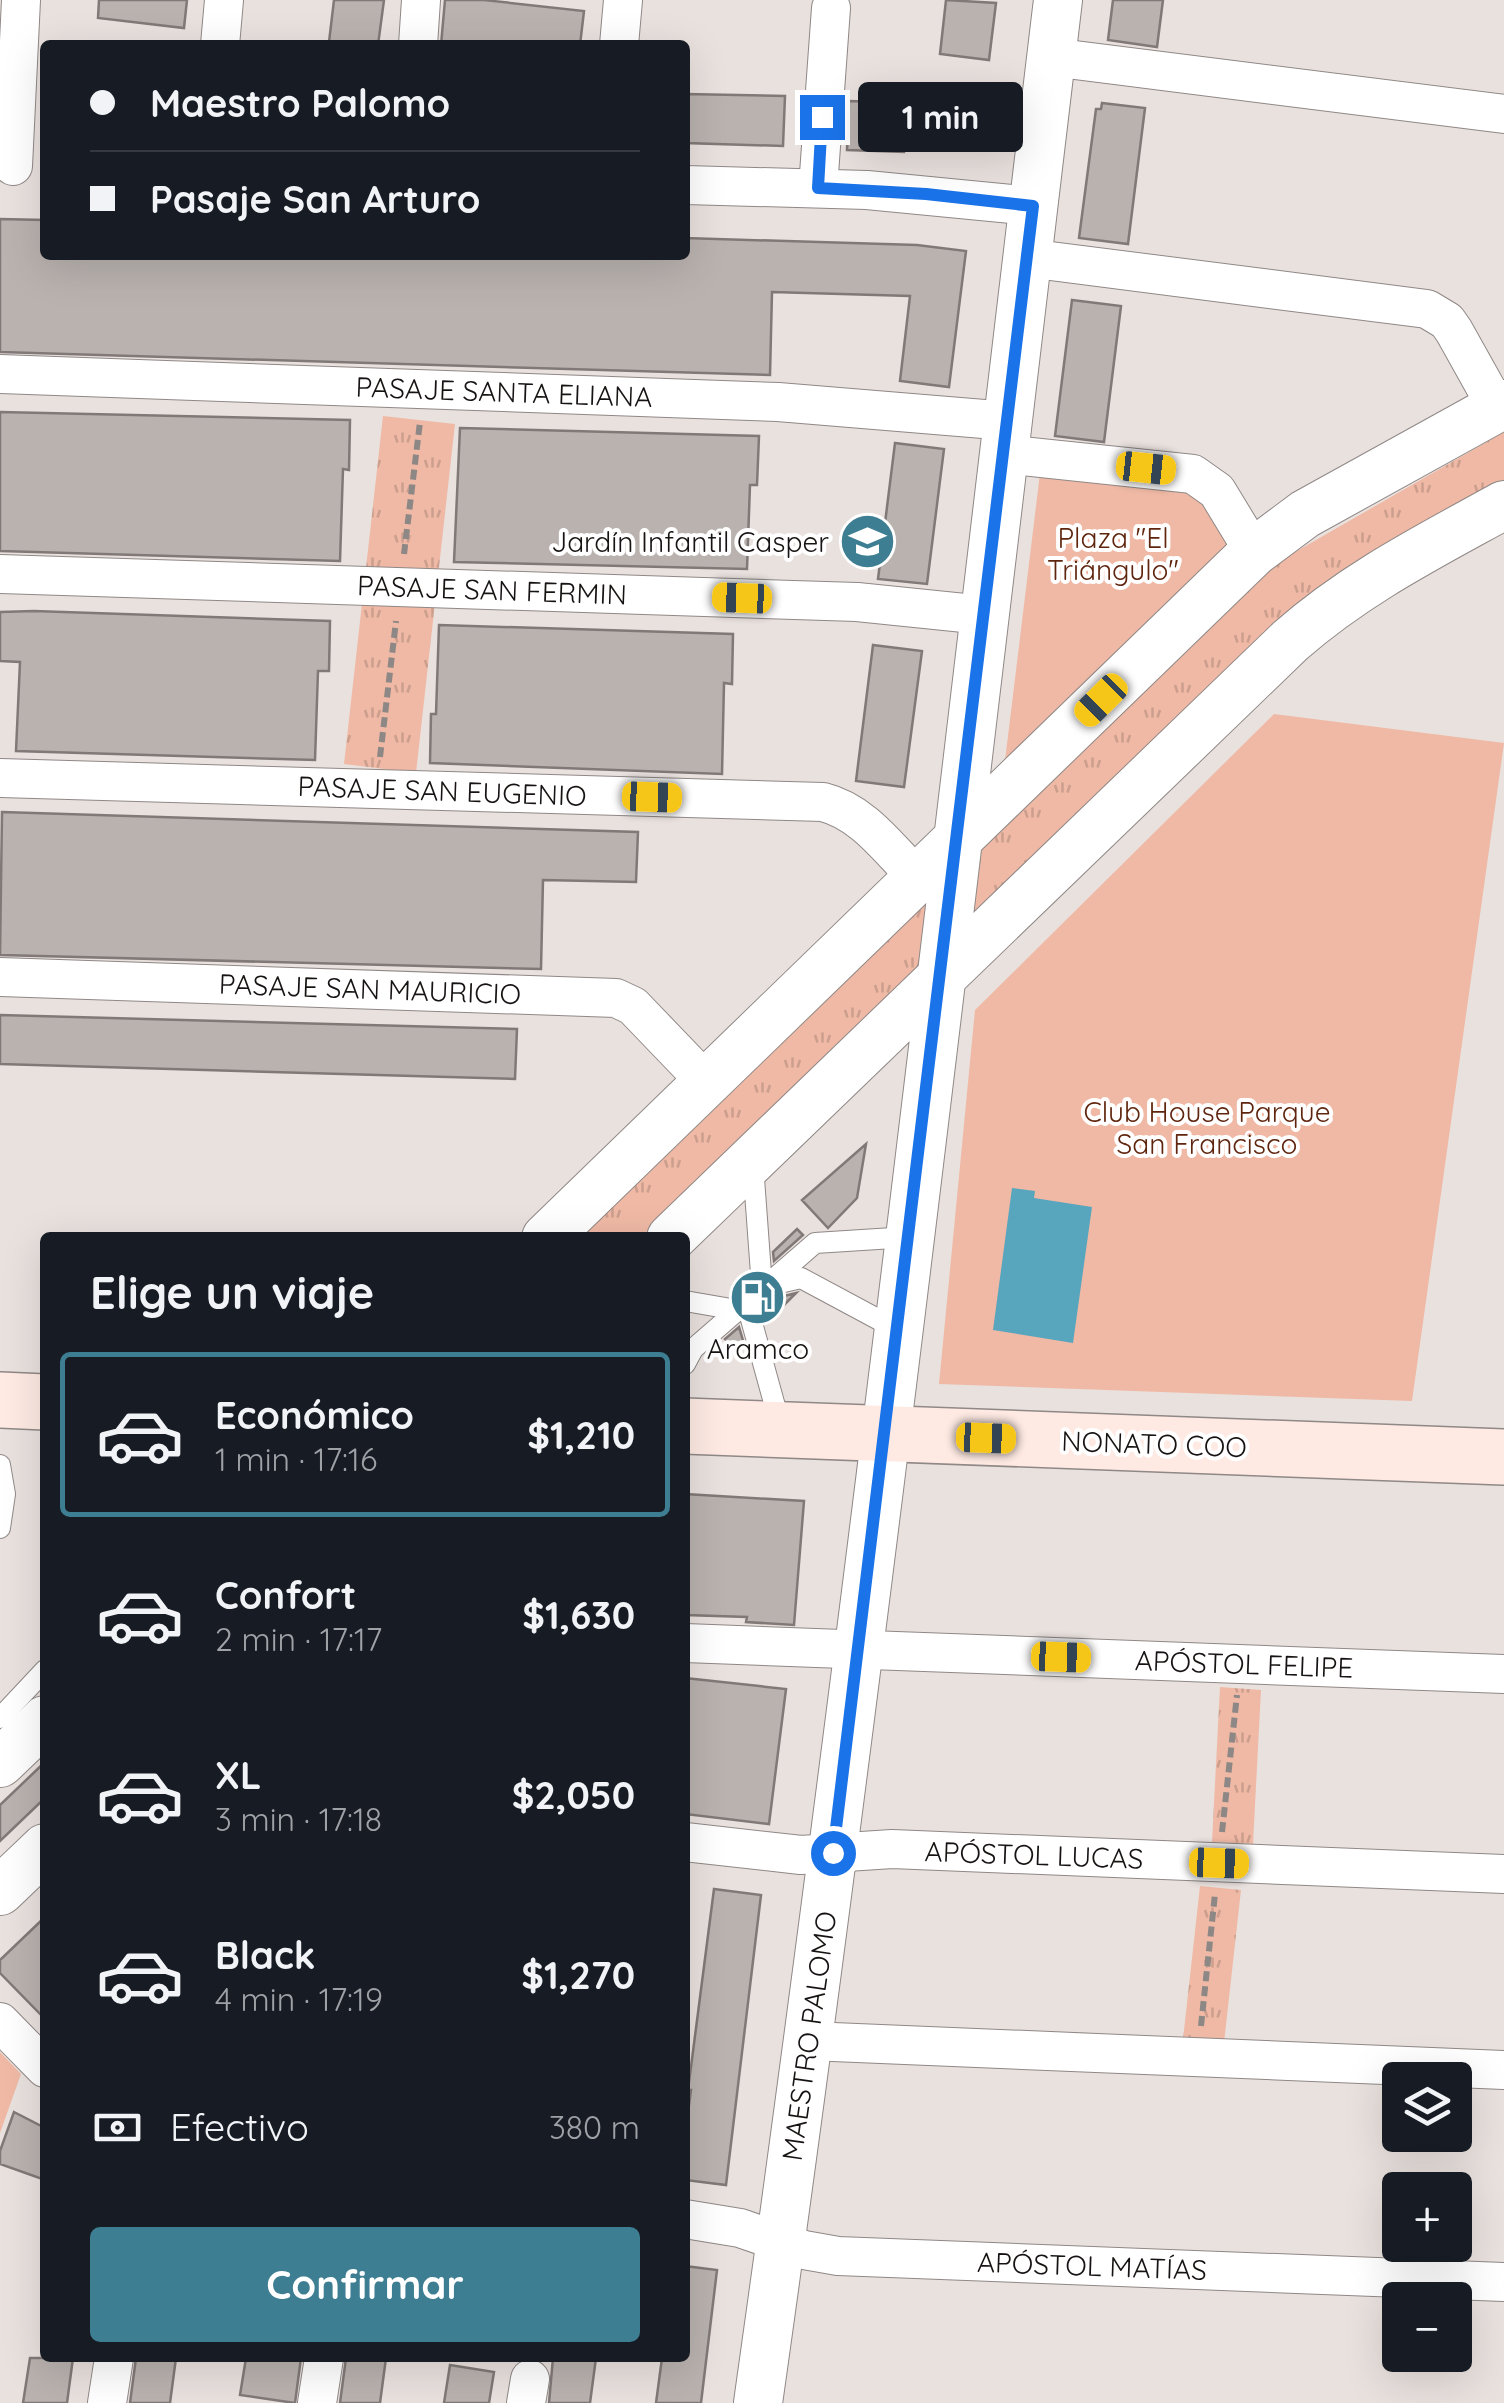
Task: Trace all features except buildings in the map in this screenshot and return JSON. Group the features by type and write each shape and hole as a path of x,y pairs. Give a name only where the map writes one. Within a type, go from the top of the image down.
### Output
{"main road":[{"path":"0,1400 40,1402"},
{"name":"NONATO COO","path":"690,1426 1504,1457"}],"street":[{"path":"20,166 22,0"},
{"path":"220,40 224,0"},
{"path":"418,40 421,0"},
{"path":"619,40 623,0"},
{"name":"MAESTRO PALOMO","path":"758,2403 833,1853 1058,0"},
{"path":"818,188 831,8"},
{"path":"1051,57 1504,114"},
{"path":"690,185 926,194 1033,206"},
{"path":"552,1232 1254,552 1304,514 1500,406 1447,321 1427,309 1027,258"},
{"name":"PASAJE SANTA ELIANA","path":"0,374 778,402 1006,437 1193,474 1217,491 1254,552"},
{"path":"677,1232 1332,605 1371,578 1501,513"},
{"name":"PASAJE SAN FERMIN","path":"0,574 857,602 984,615"},
{"name":"PASAJE SAN EUGENIO","path":"0,778 823,802 862,821 916,876"},
{"name":"PASAJE SAN MAURICIO","path":"0,976 616,998 640,1013 706,1082"},
{"name":"APÓSTOL FELIPE","path":"690,1643 1504,1674"},
{"path":"0,1763 40,1725"},
{"name":"APÓSTOL LUCAS","path":"690,1843 800,1855 892,1850 1504,1874"},
{"path":"0,1890 40,1853"},
{"path":"0,2022 40,2063"},
{"path":"809,2042 1504,2070"},
{"name":"APÓSTOL MATÍAS","path":"690,2221 740,2228 804,2250 838,2256 1504,2282"},
{"path":"107,2403 113,2362"},
{"path":"317,2403 323,2362"}],"lane":[{"path":"752,1160 760,1254 748,1299 782,1430"},
{"path":"690,1355 815,1242 909,1238"},
{"path":"690,1301 748,1299 801,1278 898,1330"},
{"path":"0,1465 5,1494 0,1528"},
{"path":"0,1718 40,1675"}],"green space":[{"path":"383,416 455,424 416,773 344,764"},
{"path":"1504,432 1504,485 979,908 646,1232 578,1232 1255,575"},
{"name":"Plaza \"El Triángulo\"","path":"1041,465 1187,481 1238,547 1004,769"},
{"name":"Club House Parque San Francisco","path":"1274,714 1504,743 1412,1401 939,1384 975,1010"},
{"path":"1220,1687 1261,1690 1253,1844 1212,1842"},
{"path":"1200,1886 1241,1890 1224,2043 1183,2039"},
{"path":"0,2052 21,2074 0,2133"}],"water":[{"path":"1012,1188 1035,1191 1034,1198 1092,1207 1073,1343 993,1330"}],"place":[{"name":"Jardín Infantil Casper","path":"868,542"},
{"name":"Aramco","path":"758,1298"}],"route":[{"path":"822,117 818,188 926,194 1033,206 833,1853"}]}
